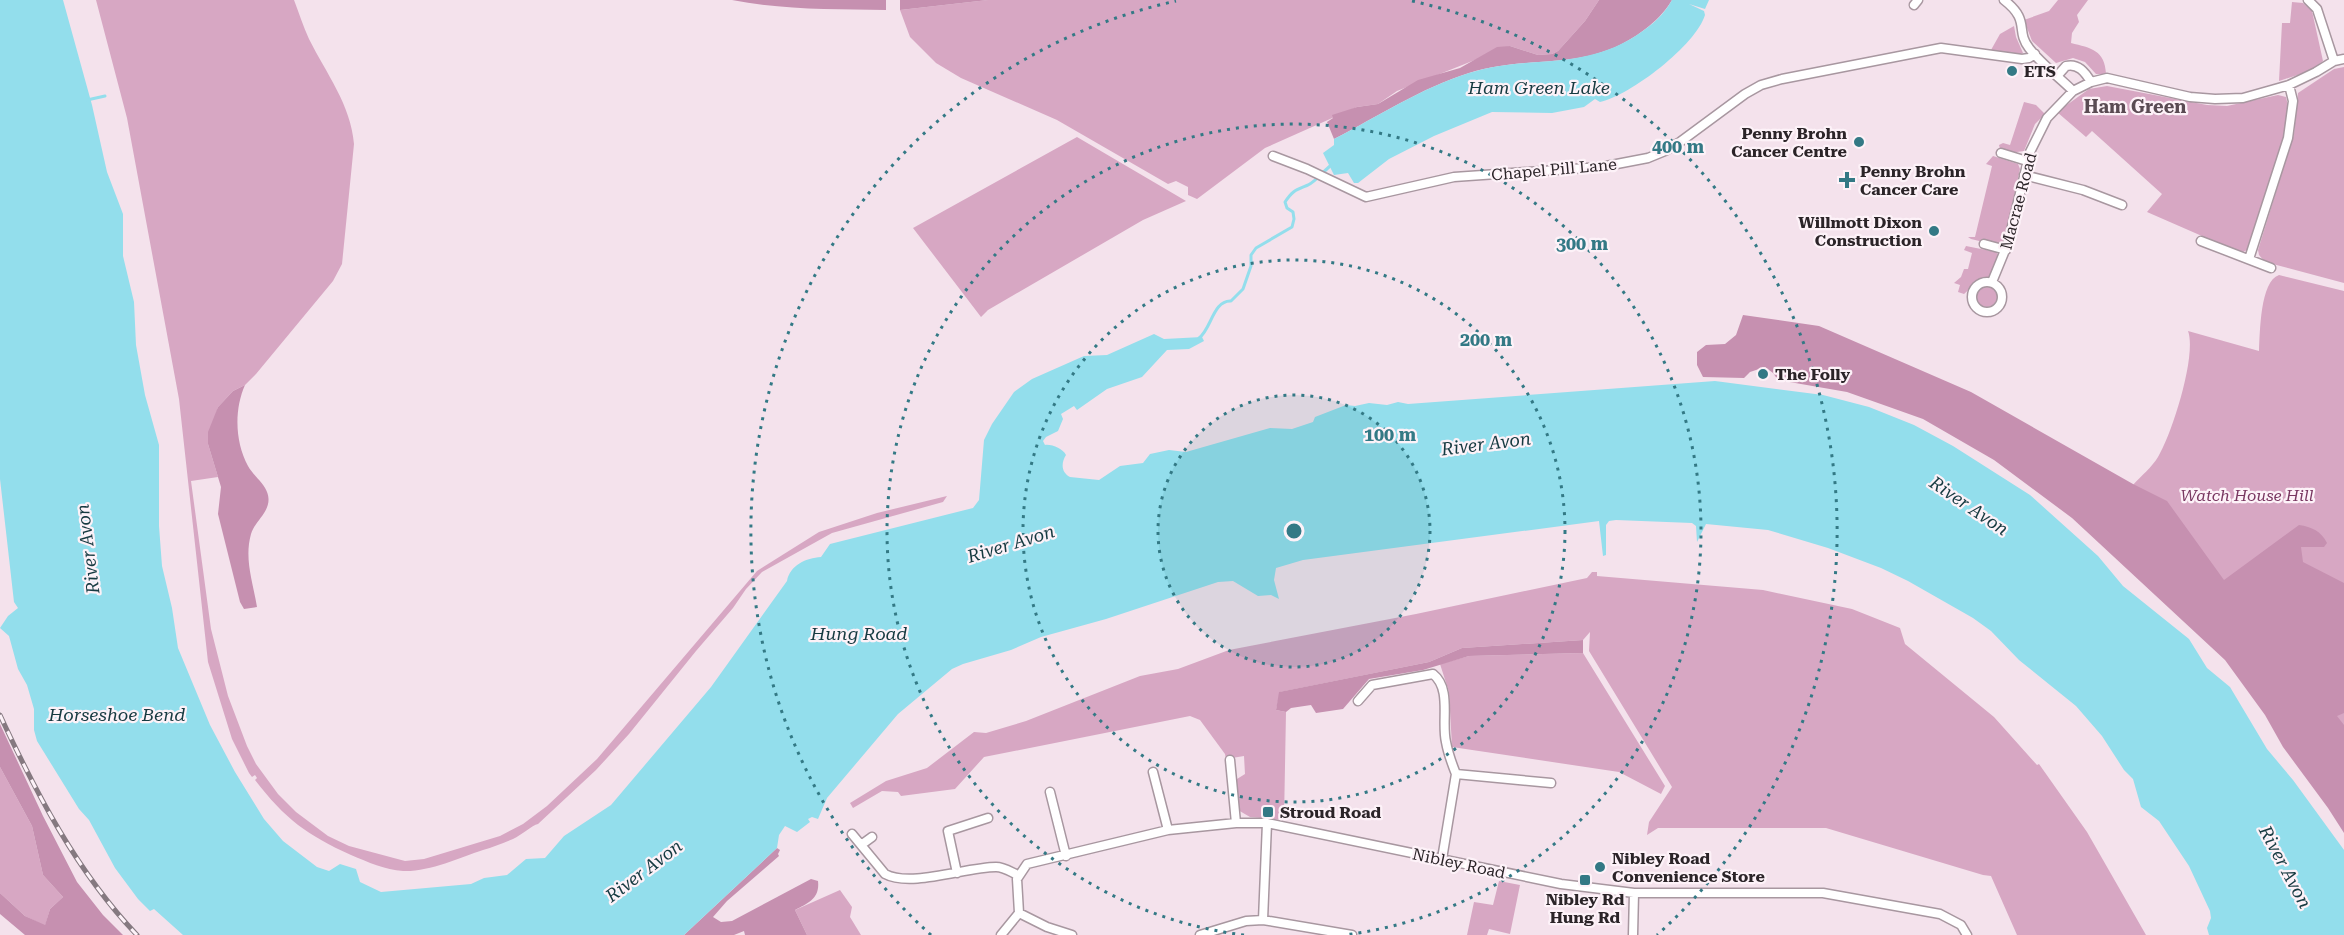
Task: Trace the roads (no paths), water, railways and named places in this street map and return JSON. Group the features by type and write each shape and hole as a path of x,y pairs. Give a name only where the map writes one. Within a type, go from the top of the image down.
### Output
{"street":[{"path":"2004,0 2021,17 2026,44 2073,91"},
{"path":"2308,0 2317,9 2334,61"},
{"name":"Chapel Pill Lane","path":"1273,156 1307,169 1366,197 1454,177 1542,172 1617,164 1648,158 1665,151 1745,94 1761,85 1782,79 1941,48 2022,59 2035,54"},
{"name":"Macrae Road","path":"1992,282 2006,250 2027,162 2041,127 2073,91 2091,82 2107,78 2190,97 2243,98 2289,85 2334,61 2344,59"},
{"path":"2058,75 2070,65 2080,68 2091,82"},
{"path":"2249,259 2288,138 2293,101 2289,85"},
{"path":"2001,153 2027,162"},
{"path":"2024,175 2084,190 2122,205"},
{"path":"2201,241 2271,268"},
{"path":"1984,244 2006,250"},
{"path":"1358,701 1372,685 1433,674 1440,680 1443,688 1445,740 1456,774 1442,859"},
{"path":"1230,759 1236,823"},
{"path":"1153,772 1168,830"},
{"path":"1456,774 1551,783"},
{"path":"1050,792 1066,856"},
{"path":"957,873 948,831 988,818"},
{"name":"Nibley Road","path":"1018,875 1027,864 1168,830 1236,823 1267,823 1561,884 1634,893 1823,893 1940,914 1952,918 1961,925 1967,935"},
{"path":"1263,920 1267,823"},
{"path":"852,834 885,874 892,878 925,877 996,867 1018,875 1019,913 1001,935"},
{"path":"861,845 872,837"},
{"path":"1633,935 1634,893"},
{"path":"1019,913 1047,927 1072,935"},
{"path":"1200,935 1246,921 1263,920 1352,935"}],"water":[{"path":"0,0 63,0 92,105 107,172 123,214 123,256 134,302 136,345 145,395 159,445 159,526 162,566 178,648 210,725 264,819 283,841 317,867 329,871 340,864 356,869 360,882 381,892 471,884 484,878 507,875 526,859 545,858 564,836 611,805 711,687 795,567 804,561 821,557 830,544 973,508 979,500 984,440 1014,392 1032,379 1084,356 1107,355 1154,334 1164,339 1202,337 1204,341 1189,349 1167,350 1142,377 1107,389 1077,410 1074,406 1061,414 1063,419 1058,431 1043,441 1045,445 1054,446 1065,453 1063,467 1065,473 1070,477 1099,480 1120,466 1143,463 1150,454 1169,450 1186,452 1270,428 1292,429 1313,422 1315,417 1346,405 1369,403 1387,405 1398,402 1408,404 1715,381 1823,395 1869,407 1914,425 1953,446 2030,495 2098,556 2123,586 2189,639 2207,668 2230,687 2267,749 2293,780 2344,850 2344,935 2209,935 2207,928 2211,918 2210,911 2189,866 2159,821 2141,807 2133,779 2124,770 2102,736 2076,706 2019,660 1991,631 1973,618 1881,568 1828,548 1768,530 1706,524 1697,542 1696,526 1692,523 1616,520 1609,521 1606,525 1606,555 1603,556 1599,521 1303,560 1276,568 1274,580 1279,599 1271,595 1258,596 1233,581 1218,582 1106,619 1041,637 1011,650 963,664 952,669 898,714 827,798 818,819 812,817 808,819 810,822 797,832 785,826 779,835 777,848 684,935 183,935 154,909 150,911 138,899 115,868 89,820 79,809 37,741 34,730 34,709 27,685 18,669 9,636 0,628 8,616 18,608 14,602 0,479"},
{"name":"Ham Green Lake","path":"1672,0 1709,0 1705,9 1689,4 1704,11 1705,15 1699,27 1676,54 1661,67 1628,90 1613,97 1600,102 1595,99 1584,107 1552,113 1492,112 1434,136 1389,159 1358,183 1354,183 1348,173 1334,175 1323,153 1334,145 1334,139 1417,94 1451,79 1491,67 1574,58 1595,54 1616,46 1652,24"}],"waterway":[{"path":"87,100 105,96"},
{"path":"1199,338 1207,329 1220,305 1231,301 1243,289 1251,266 1251,255 1256,248 1292,227 1293,212 1287,208 1285,202 1288,198 1295,191 1314,181 1330,166"}],"railway":[{"path":"0,715 60,831 95,885 137,935"}],"place":[{"name":"ETS","path":"2012,71"},
{"name":"Penny Brohn Cancer Centre","path":"1859,142"},
{"name":"Penny Brohn Cancer Care","path":"1847,180"},
{"name":"Willmott Dixon Construction","path":"1934,231"},
{"name":"The Folly","path":"1763,374"},
{"name":"Stroud Road","path":"1268,812"},
{"name":"Nibley Road Convenience Store","path":"1600,867"},
{"name":"Nibley Rd Hung Rd","path":"1585,880"}],"district":[{"name":"Ham Green","path":"2135,107"}],"water label":[{"name":"River Avon","path":"1486,444"},
{"name":"River Avon","path":"1969,506"},
{"name":"River Avon","path":"1011,544"},
{"name":"River Avon","path":"88,549"},
{"name":"Hung Road","path":"859,634"},
{"name":"Horseshoe Bend","path":"117,715"},
{"name":"River Avon","path":"2285,867"},
{"name":"River Avon","path":"644,871"}],"park label":[{"name":"Watch House Hill","path":"2247,495"}]}
